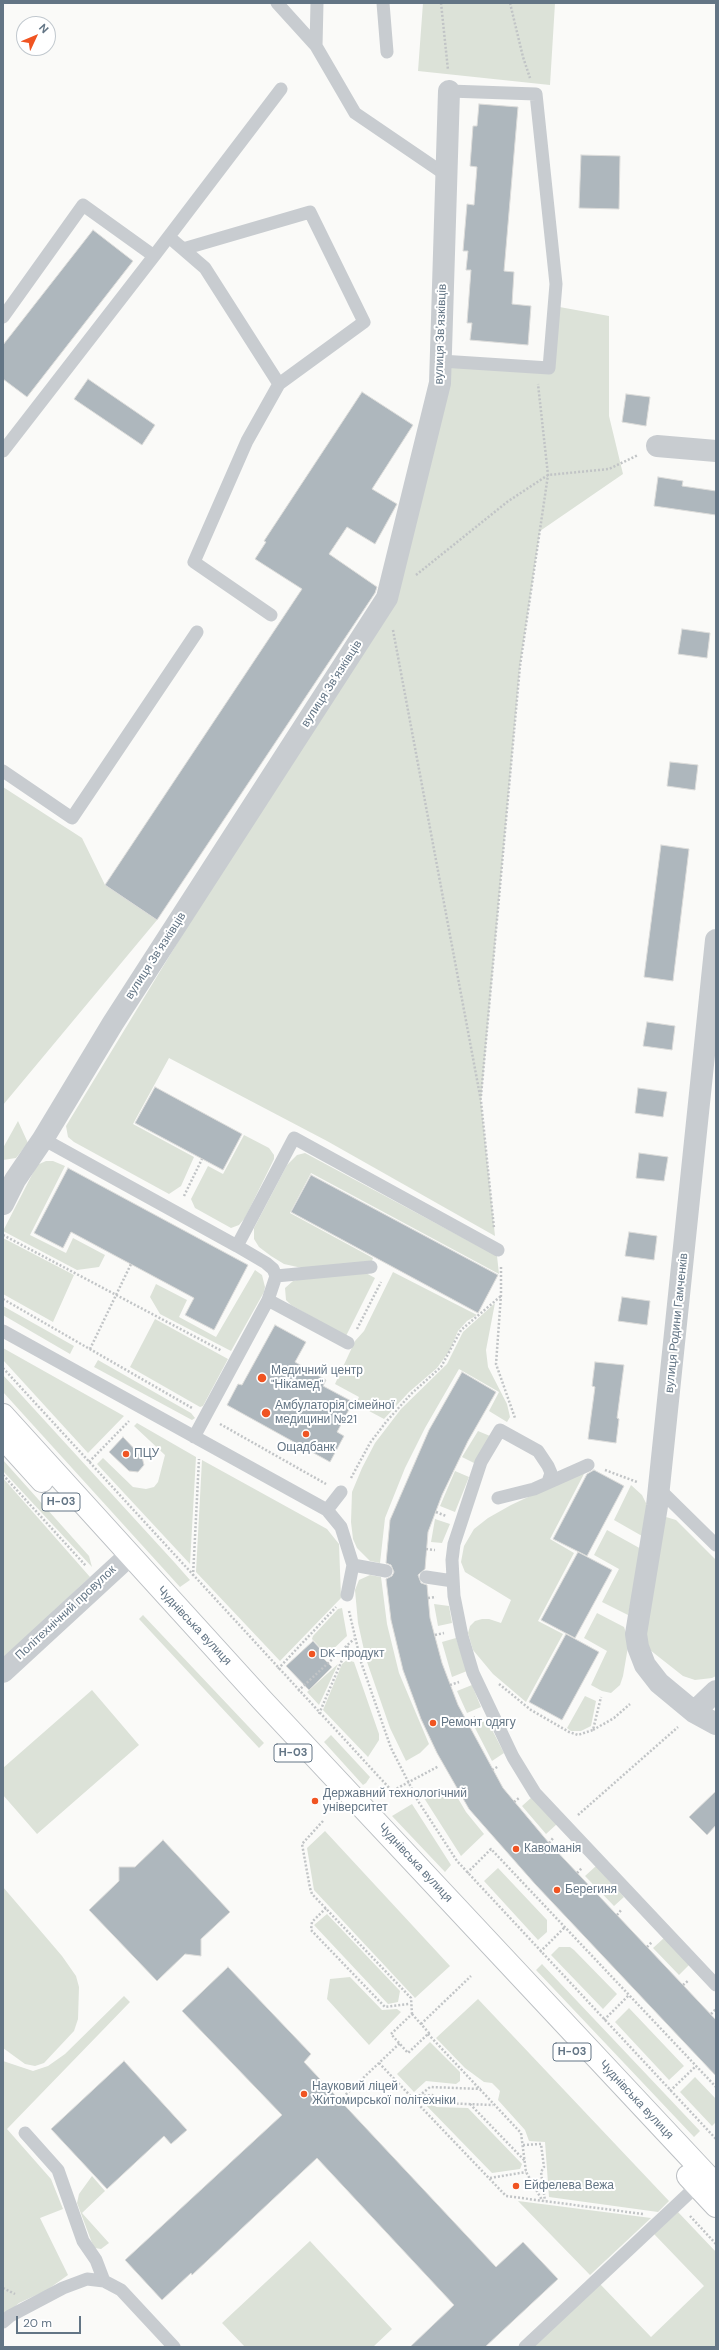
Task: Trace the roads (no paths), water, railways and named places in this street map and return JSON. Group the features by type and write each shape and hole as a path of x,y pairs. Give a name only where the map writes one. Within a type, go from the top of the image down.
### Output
{"main road":[{"name":"Чуднівська вулиця","path":"3,1415 124,1560"},
{"name":"Чуднівська вулиця","path":"3,1438 124,1560 707,2182 716,2206"}],"street":[{"name":"вулиця Звʼязківців","path":"3,1204 9,1177 43,1139 112,1023 387,598 440,383 449,91"},
{"path":"657,446 716,451"},
{"name":"вулиця Родини Гамченків","path":"716,940 657,1506 636,1634 638,1647 646,1665 670,1694 694,1712 716,1724"},
{"name":"Політехнічний провулок","path":"3,1672 124,1560"},
{"path":"694,1712 716,1691"}],"lane":[{"path":"277,3 316,46 355,113 446,175"},
{"path":"316,46 317,3"},
{"path":"383,3 387,52"},
{"path":"3,451 169,237 281,89"},
{"path":"441,361 549,368 556,284 536,94 449,91"},
{"path":"3,317 82,205 154,256"},
{"path":"183,249 310,212 364,322 279,384 246,441 194,562 271,615"},
{"path":"169,237 205,268 279,384"},
{"path":"3,771 72,818 197,632"},
{"path":"237,1246 294,1138 498,1250"},
{"path":"43,1139 266,1263 276,1276"},
{"path":"276,1276 371,1267"},
{"path":"197,1439 205,1415 268,1300 276,1276"},
{"path":"268,1300 348,1343"},
{"path":"3,1331 327,1510 340,1527 353,1565 347,1598"},
{"path":"548,1482 550,1473 545,1459 538,1451 500,1430 481,1462 454,1544 452,1560 453,1581 462,1636 475,1676 489,1710 525,1778 535,1793 716,1985"},
{"path":"498,1498 516,1495 588,1465"},
{"path":"658,1488 716,1545"},
{"path":"327,1510 341,1492"},
{"path":"353,1565 386,1571"},
{"path":"426,1577 453,1581"},
{"path":"25,2133 58,2170 83,2241 96,2260 104,2281"},
{"path":"524,2347 648,2238 664,2216 678,2202 707,2182"},
{"path":"3,2322 10,2316 63,2288 87,2279 104,2281 121,2290 174,2347"}],"place":[{"name":"Медичний центр \"Нікамед\"","path":"262,1378"},
{"name":"Амбулаторія сімейної медицини №21","path":"266,1413"},
{"name":"Ощадбанк","path":"306,1434"},
{"name":"ПЦУ","path":"126,1454"},
{"name":"DK-продукт","path":"312,1654"},
{"name":"Ремонт одягу","path":"433,1723"},
{"name":"Державний технологiчний університет","path":"315,1801"},
{"name":"Кавоманія","path":"516,1849"},
{"name":"Берегиня","path":"557,1890"},
{"name":"Науковий ліцей Житомирської політехніки","path":"304,2094"},
{"name":"Ейфелева Вежа","path":"516,2186"}]}
